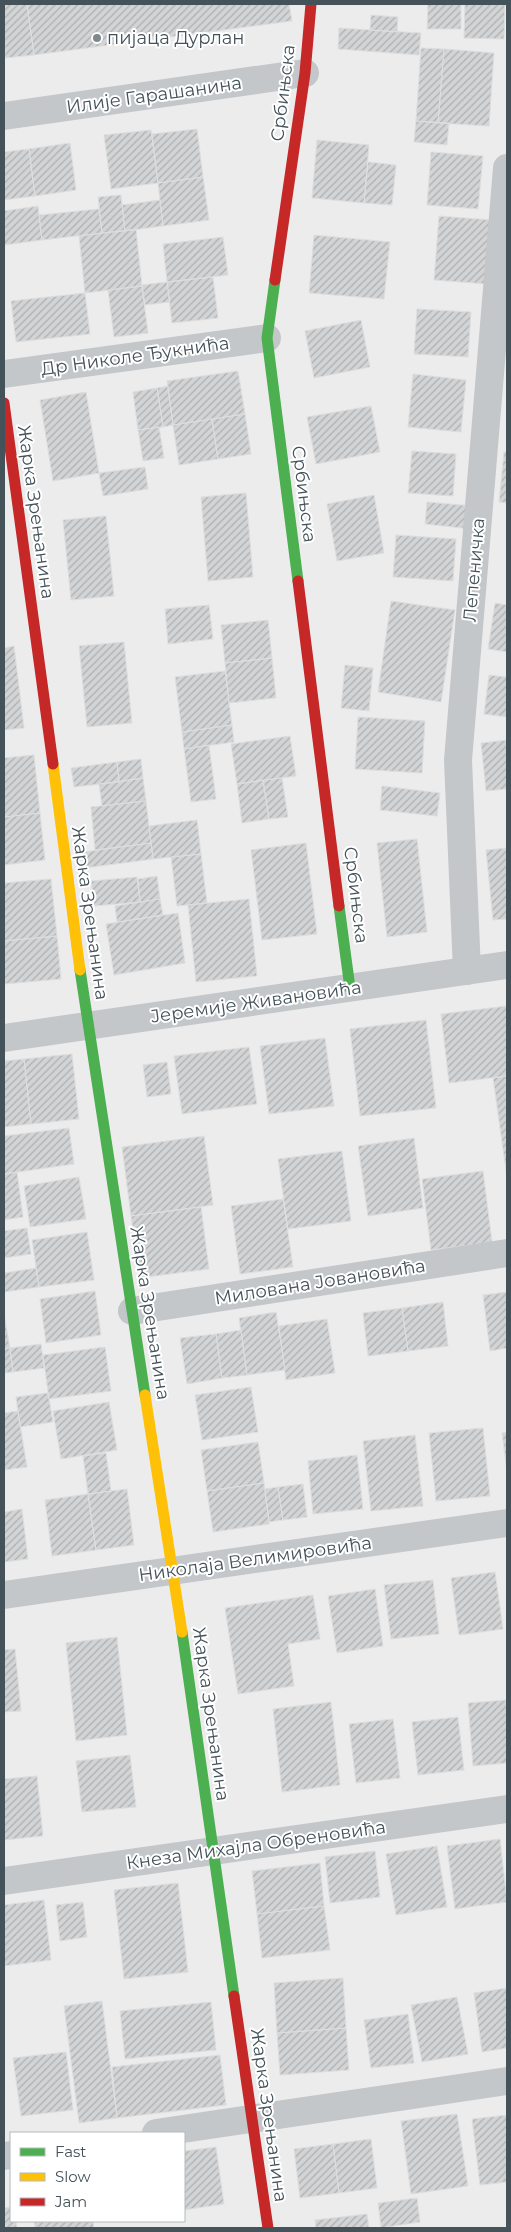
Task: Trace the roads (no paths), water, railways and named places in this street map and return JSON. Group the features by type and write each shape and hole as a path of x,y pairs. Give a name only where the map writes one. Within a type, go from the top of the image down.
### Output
{"street":[{"name":"Србињска","path":"311,4 305,73 267,338 350,988"},
{"name":"Илије Гарашанина","path":"4,116 305,73"},
{"name":"Лепеничка","path":"467,972 458,760 507,168"},
{"name":"Др Николе Ђукнића","path":"4,374 267,338"},
{"name":"Жарка Зрењанина","path":"4,403 88,1026 173,1571 268,2228"},
{"name":"Јеремије Живановића","path":"4,1038 507,965"},
{"name":"Милована Јовановића","path":"132,1311 507,1253"},
{"name":"Николаја Велимировића","path":"4,1595 507,1523"},
{"name":"Кнеза Михајла Обреновића","path":"4,1881 507,1809"},
{"path":"162,2132 507,2081"}],"place":[{"name":"пијаца Дурлан","path":"97,38"}]}
